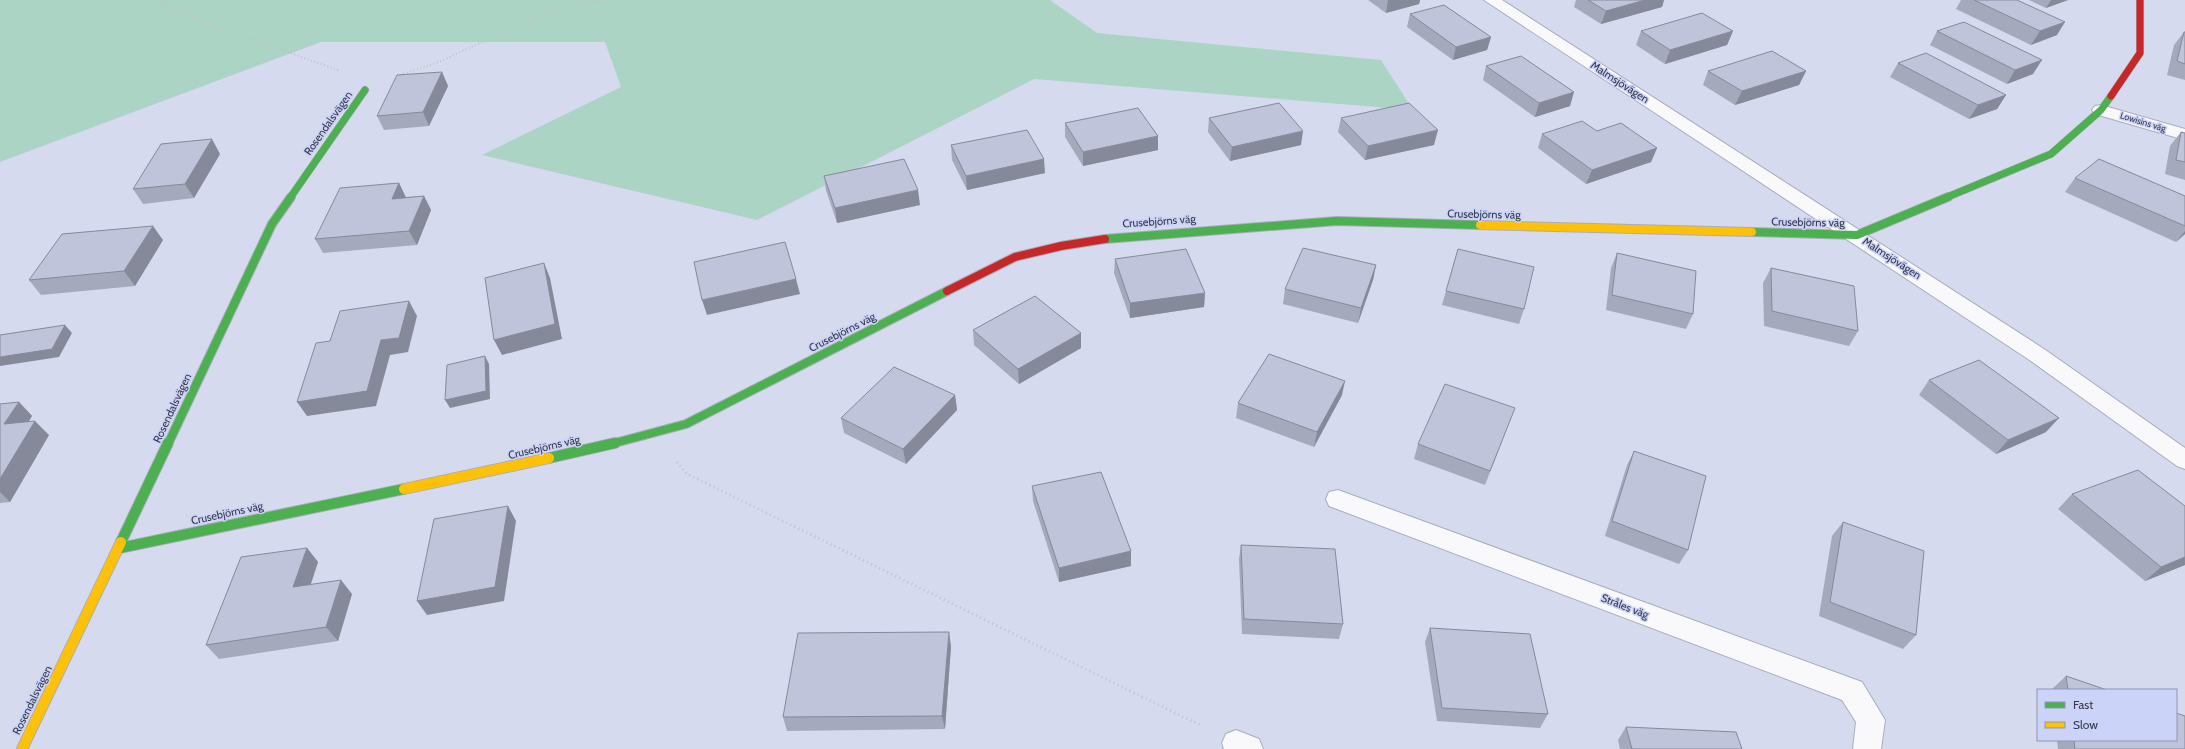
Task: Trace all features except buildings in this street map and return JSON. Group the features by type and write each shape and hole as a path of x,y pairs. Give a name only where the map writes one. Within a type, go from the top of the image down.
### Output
{"street":[{"name":"Malmsjövägen","path":"1492,0 1857,235 2036,354 2185,460"},
{"name":"Crusebjörns väg","path":"120,548 499,469 654,434 686,424 1015,257 1061,246 1108,238 1337,222 1857,235 2051,154 2101,110 2140,53 2140,0"},
{"name":"Rosendalsvägen","path":"22,749 120,548 272,224 365,90"},
{"name":"Lowisins väg","path":"2101,110 2185,135"},
{"name":"Stråles väg","path":"1338,499 1852,691 1870,720 1867,749"}],"path":[{"path":"163,0 159,5 374,83"},
{"path":"365,90 374,83 439,62 559,6 608,0"},
{"path":"654,434 687,474 1243,746"}],"green space":[{"path":"0,0 1050,0 1097,33 1381,60 1413,110 1034,79 757,220 482,155 621,87 605,42 321,42 0,162"}],"traffic: fast":[{"path":"121,542 272,224 365,90"},
{"path":"1752,232 1857,235 2051,154 2101,110 2111,96"},
{"path":"1105,239 1337,221 1480,225"},
{"path":"549,458 654,434 686,424 947,291"},
{"path":"120,548 404,489"}],"traffic: slow":[{"path":"1480,225 1752,232"},
{"path":"404,489 549,458"},
{"path":"22,749 121,542"}],"traffic: jam":[{"path":"2111,96 2140,53 2140,0"},
{"path":"947,291 1015,257 1061,246 1105,239"}]}
